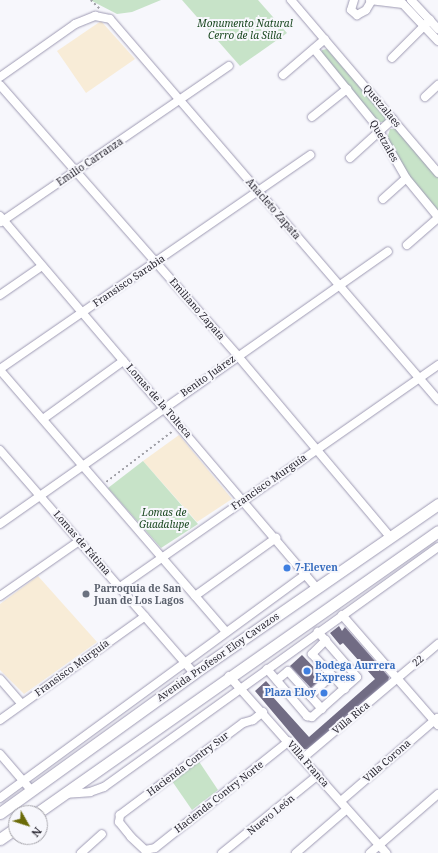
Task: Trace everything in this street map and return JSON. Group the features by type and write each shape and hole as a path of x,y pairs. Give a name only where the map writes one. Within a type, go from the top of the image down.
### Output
{"main road":[{"name":"Avenida Profesor Eloy Cavazos","path":"0,814 194,673 438,504"},
{"path":"48,805 229,676 438,531"}],"street":[{"name":"Quetzalaes","path":"291,0 438,173"},
{"path":"354,0 351,10 357,15 366,10 371,0 399,2 438,30"},
{"path":"411,0 438,41"},
{"name":"Anacleto Zapata","path":"0,77 75,24 95,16 108,18 438,400"},
{"path":"392,58 427,23"},
{"path":"283,75 325,39"},
{"name":"Quetzales","path":"314,49 379,131 406,178 438,218"},
{"name":"Emilio Carranza","path":"1,220 77,172 229,66"},
{"name":"Emiliano Zapata","path":"0,84 237,355 390,537"},
{"path":"425,97 438,85"},
{"path":"312,117 347,89"},
{"path":"350,158 393,119"},
{"name":"Fransisco Sarabia","path":"0,369 156,263 310,155"},
{"path":"383,199 406,178"},
{"path":"407,245 438,218"},
{"name":"Lomas de la Tolteca","path":"1,220 244,500 316,588"},
{"name":"Benito Juárez","path":"0,524 163,407 388,251"},
{"path":"0,295 42,266"},
{"path":"44,419 123,361"},
{"name":"Francisco Murguía","path":"120,587 161,556 438,365"},
{"path":"0,369 226,632"},
{"name":"Lomas de Fátima","path":"1,454 41,496 194,673"},
{"path":"195,596 276,538"},
{"path":"0,596 79,541"},
{"path":"63,794 90,792 104,787 267,668 438,547"},
{"path":"0,798 184,661 306,574"},
{"path":"342,615 437,721"},
{"name":"Fransisco Murguía","path":"0,720 145,616"},
{"path":"267,668 308,717 312,717 345,689 357,676 318,632"},
{"path":"326,640 312,654 345,689"},
{"name":"22","path":"399,678 438,644"},
{"path":"277,680 288,671 322,709"},
{"name":"Villa Franca","path":"229,676 263,712 386,853"},
{"path":"310,696 332,676"},
{"name":"Villa Rica","path":"303,758 399,678"},
{"path":"0,679 22,704"},
{"name":"Hacienda Contry Sur","path":"148,850 140,847 119,822 120,815 243,723 253,720 263,712"},
{"name":"Villa Corona","path":"341,801 437,721"},
{"name":"Hacienda Contry Norte","path":"148,850 193,818 288,742"},
{"path":"0,754 31,790"},
{"name":"Nuevo León","path":"222,853 318,775"},
{"path":"370,853 438,794"},
{"path":"296,853 347,809"},
{"path":"81,853 102,834"}],"path":[{"path":"101,486 180,426"}],"shaded area":[{"path":"101,21 135,59 86,93 57,51"},
{"path":"179,435 232,499 197,522 143,461"},
{"path":"38,576 97,642 24,694 0,670 0,604"}],"green space":[{"path":"90,0 161,0 132,12 117,14"},
{"name":"Monumento Natural Cerro de la Silla","path":"182,0 258,0 287,33 240,66"},
{"path":"327,49 385,116 385,122 378,122 321,54 322,50"},
{"path":"390,129 396,129 438,178 438,211 410,178 387,139"},
{"name":"Lomas de Guadalupe","path":"143,461 198,524 161,548 108,488"},
{"path":"198,760 218,790 192,810 172,781"}],"building":[{"path":"339,626 342,631 345,627 389,677 388,682 309,749 304,749 255,691 266,681 276,692 272,696 309,737 375,679 343,643 340,645 330,633"},
{"name":"Bodega Aurrera Express","path":"302,655 323,677 311,688 290,666"}],"place":[{"name":"7-Eleven","path":"287,568"},
{"name":"Parroquia de San Juan de Los Lagos","path":"86,594"},
{"name":"Bodega Aurrera Express","path":"307,671"},
{"name":"Plaza Eloy","path":"324,693"}]}
